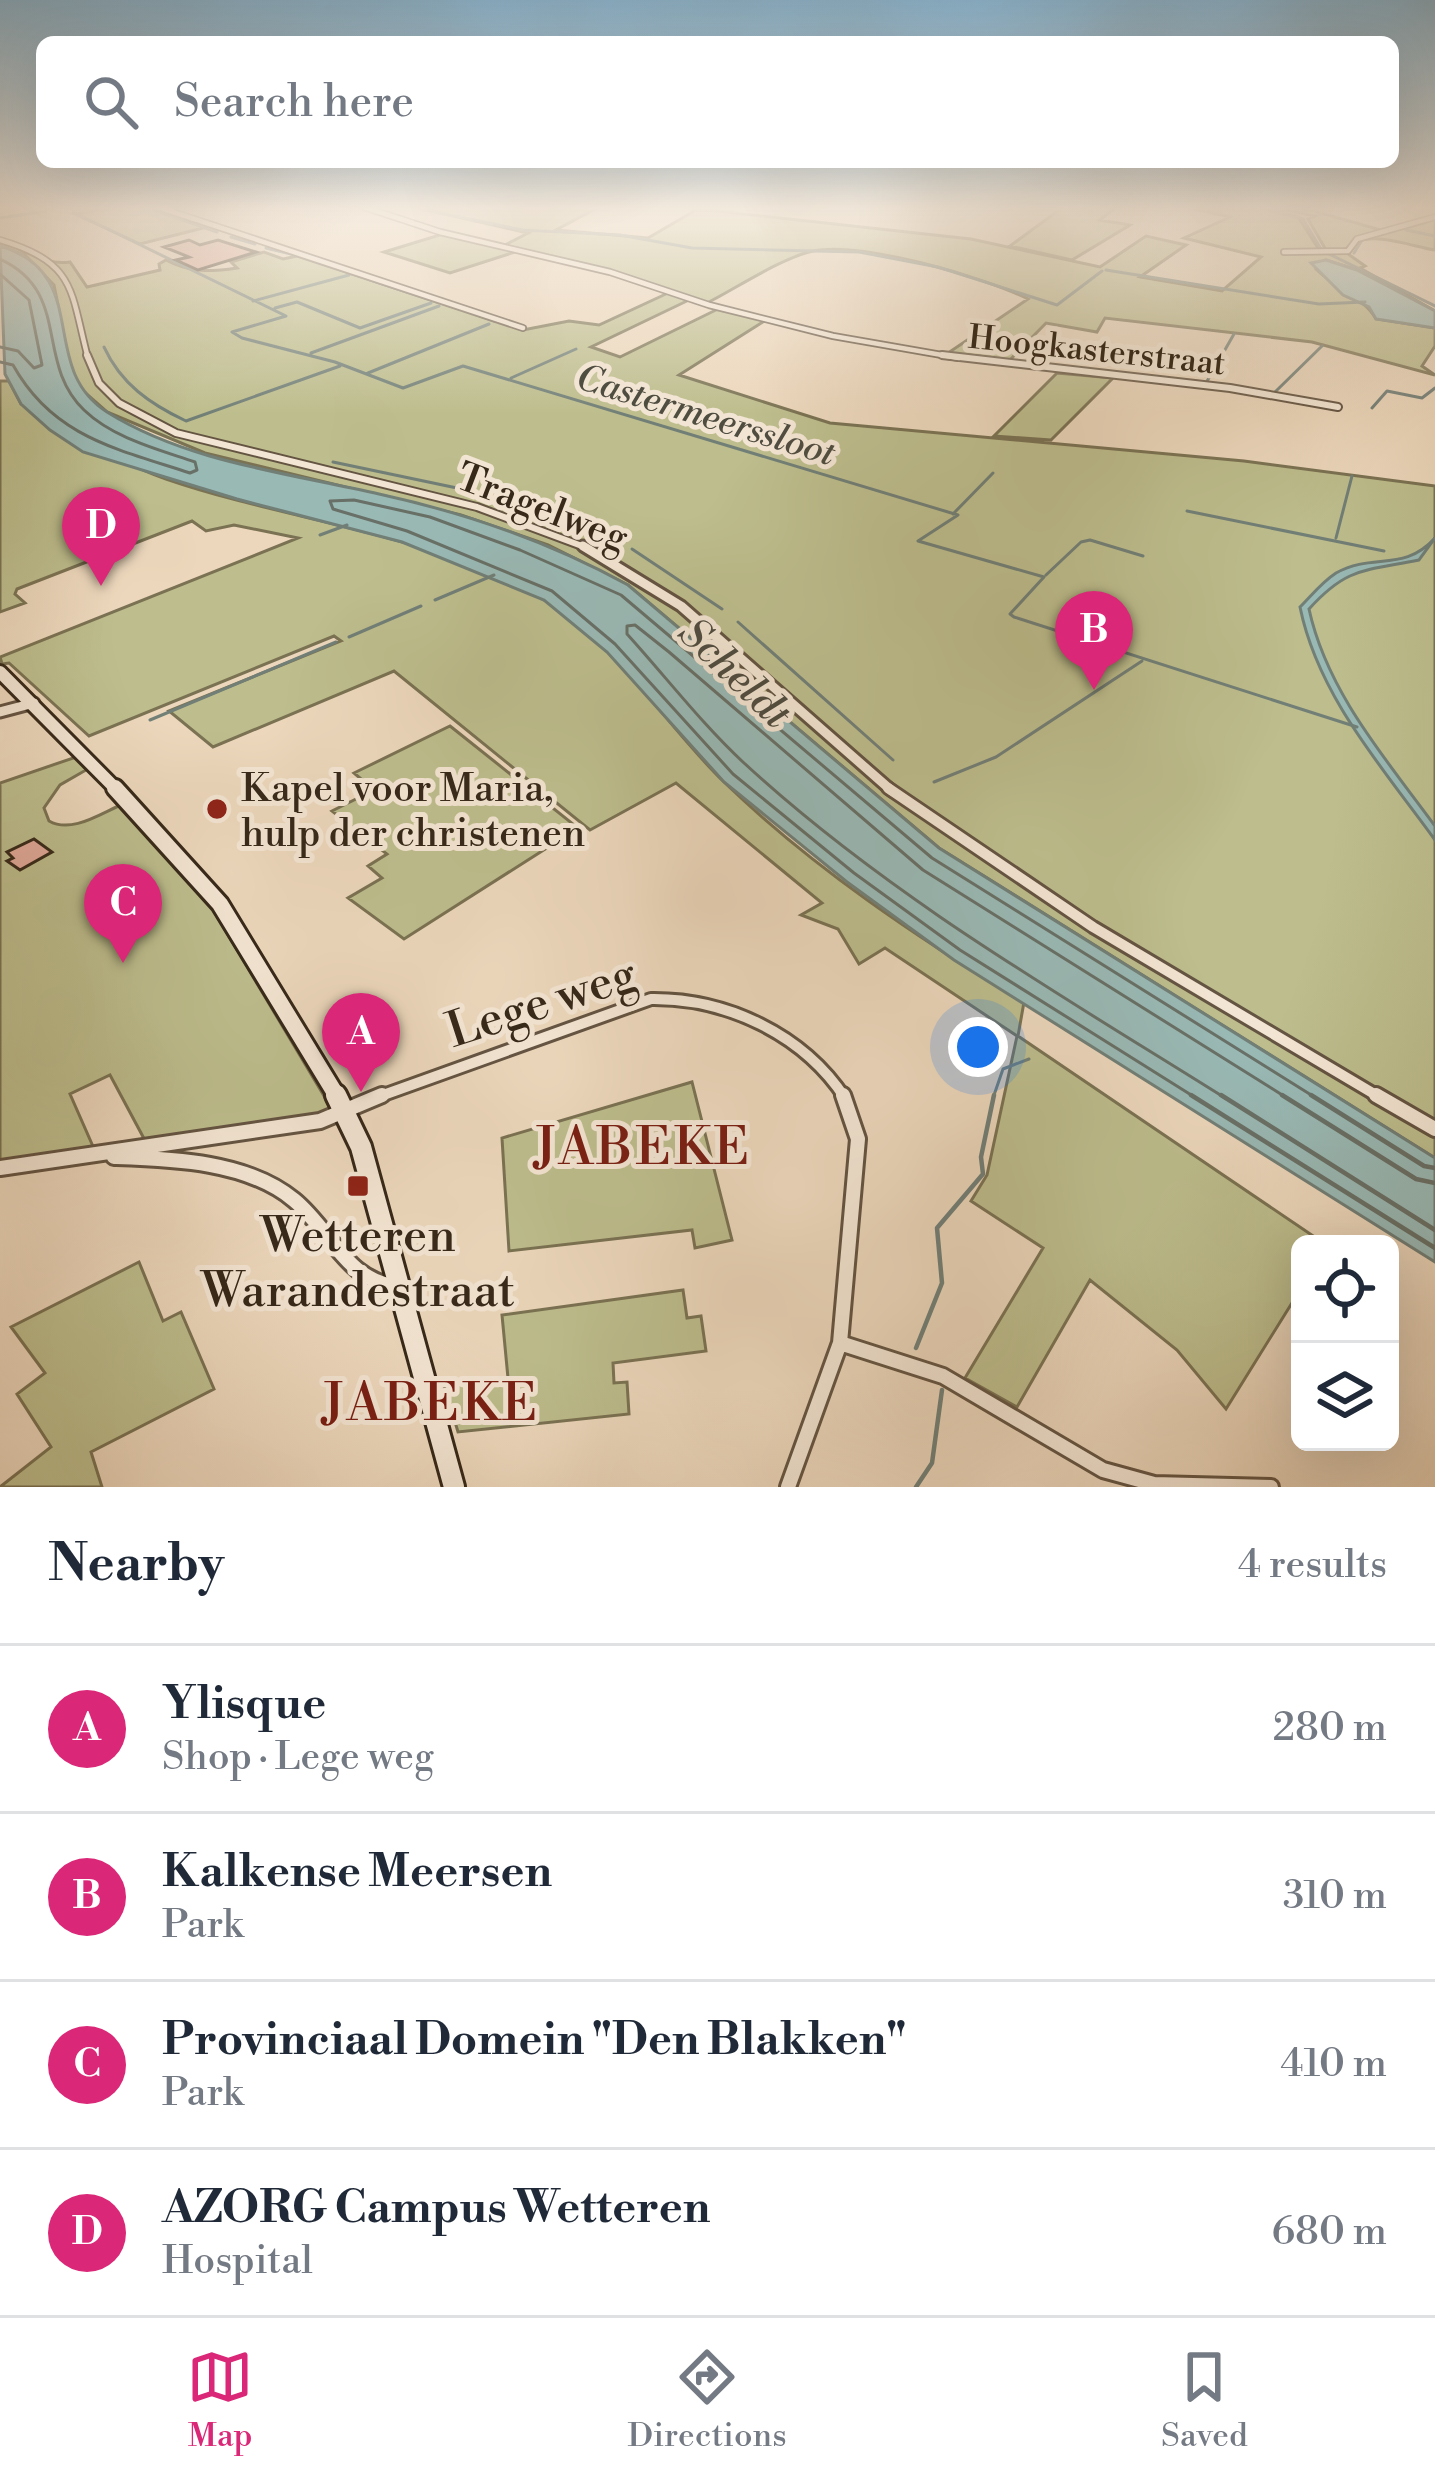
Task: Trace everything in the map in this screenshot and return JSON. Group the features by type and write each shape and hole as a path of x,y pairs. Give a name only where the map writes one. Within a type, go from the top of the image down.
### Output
{"main road":[{"path":"0,672 220,904 329,1080 362,1147 454,1487"}],"street":[{"name":"Tragelweg","path":"64,276 73,290 82,350 93,374 113,398 149,422 207,443 474,507 584,545 685,608 892,790 1002,869 1435,1129"},
{"path":"367,276 523,328"},
{"name":"Hoogkasterstraat","path":"623,276 709,305 833,336 986,363 1229,388 1338,406"},
{"path":"0,712 34,703"},
{"name":"Lege weg","path":"79,1156 320,1121 652,999 674,996 735,1010 817,1065 850,1107 857,1139 840,1343 788,1487"},
{"path":"0,1168 79,1156 150,1157 231,1172 282,1190 323,1227 362,1279 385,1288 401,1287"},
{"path":"840,1343 943,1376 1103,1470 1154,1484 1271,1487"}],"green space":[{"path":"46,276 80,276 87,287 133,276 359,276 523,330 569,321 599,325 668,293 622,276 756,276 705,304 691,299 591,347 620,357 720,308 766,320 679,375 830,423 1244,461 1435,486 1435,1158 939,848 628,585 548,545 461,515 205,453 107,412 82,390 71,371 54,285"},
{"path":"967,276 1141,276 1222,291 1239,276 1325,276 1376,319 1435,328 1435,346 1422,366 1435,375 1312,342 1105,318 1097,332 1046,323 1006,364 945,355 1028,299"},
{"path":"1369,276 1375,276 1435,311"},
{"path":"1057,373 1113,378 1051,440 994,436"},
{"path":"0,381 9,381 21,404 147,472 213,494 408,543 501,578 546,601 619,662 724,782 793,843 906,927 1024,1002 1018,1036 1312,1235 1291,1235 1291,1304 1226,1409 1177,1350 1090,1280 1017,1407 965,1378 1043,1248 971,1201 987,1175 1017,1036 885,948 859,964 838,929 801,915 822,903 676,783 590,830 394,671 213,747 169,711 341,641 334,636 89,736 9,663 2,664 0,657 298,538 234,525 206,531 192,521 17,589 15,594 25,603 0,612"},
{"path":"450,726 578,828 404,939 348,898 382,878 368,866 387,854 332,811 374,790 354,773"},
{"path":"79,756 86,770 60,785 44,808 49,821 77,824 123,804 212,908 333,1111 303,1123 148,1146 110,1075 70,1094 95,1151 0,1162 0,783"},
{"path":"692,1082 732,1240 695,1248 692,1230 509,1251 502,1138"},
{"path":"139,1262 163,1321 181,1312 214,1389 91,1452 102,1487 0,1487 51,1447 17,1394 45,1373 11,1327"},
{"path":"683,1290 687,1318 701,1316 706,1351 613,1363 614,1383 627,1382 629,1414 458,1432 444,1385 508,1378 502,1315"}],"water":[{"path":"1,276 45,276 74,371 86,393 107,412 138,429 239,464 475,520 538,542 628,585 939,848 1435,1158 1435,1262 1399,1235 1392,1235 954,960 847,882 724,782 607,652 544,600 402,542 83,452 21,404 5,374"},
{"path":"1324,276 1369,276 1435,311 1435,328 1376,319 1369,307 1343,295"},
{"path":"1435,538 1419,560 1346,578 1309,609 1344,696 1435,826 1435,840 1337,701 1321,671 1300,607 1336,573 1400,559"}],"building":[{"path":"34,839 52,852 20,870 7,861 13,858 7,852"}],"waterway":[{"name":"Castermeerssloot","path":"205,276 254,301"},
{"path":"254,301 344,276"},
{"path":"967,276 1057,305 1095,276"},
{"path":"1146,276 1319,304 1365,302"},
{"path":"1375,276 1435,306"},
{"path":"365,278 437,302"},
{"name":"Castermeerssloot","path":"254,301 286,316 232,332 403,388 463,366 953,514"},
{"path":"275,308 297,302 360,328 431,303"},
{"path":"311,353 439,306"},
{"path":"472,313 494,321"},
{"path":"368,373 489,324"},
{"path":"1206,383 1234,334"},
{"path":"1275,392 1322,346"},
{"path":"104,347 138,392 186,421 340,366"},
{"path":"511,378 576,349"},
{"path":"1372,408 1387,391 1422,398 1435,388"},
{"path":"333,462 476,492 609,538"},
{"path":"953,514 993,473"},
{"path":"1336,538 1352,476"},
{"path":"1187,511 1384,551"},
{"name":"Castermeerssloot","path":"953,514 958,515 918,541 1044,577 1010,614 1014,617 1357,727"},
{"path":"320,535 347,525"},
{"path":"1046,575 1081,542 1090,540 1143,556"},
{"name":"Scheldt","path":"632,549 722,609"},
{"path":"435,600 494,575"},
{"path":"349,637 421,606"},
{"name":"Scheldt","path":"738,622 893,760"},
{"path":"150,720 336,642"},
{"path":"934,782 996,757 1142,661"},
{"path":"994,1095 1003,1069 1029,1059"},
{"path":"916,1348 942,1283 937,1228 983,1174 981,1157 994,1095"},
{"path":"916,1487 932,1463 942,1390"}],"place":[{"name":"AZORG Campus Wetteren","path":"101,586"},
{"name":"Kalkense Meersen","path":"1094,690"},
{"name":"Kapel voor Maria, hulp der christenen","path":"217,809"},
{"name":"Provinciaal Domein \"Den Blakken\"","path":"123,963"},
{"name":"Ylisque","path":"361,1092"},
{"name":"Wetteren Warandestraat","path":"358,1186"}],"district":[{"name":"JABEKE","path":"643,1146"},
{"name":"JABEKE","path":"431,1402"}]}
